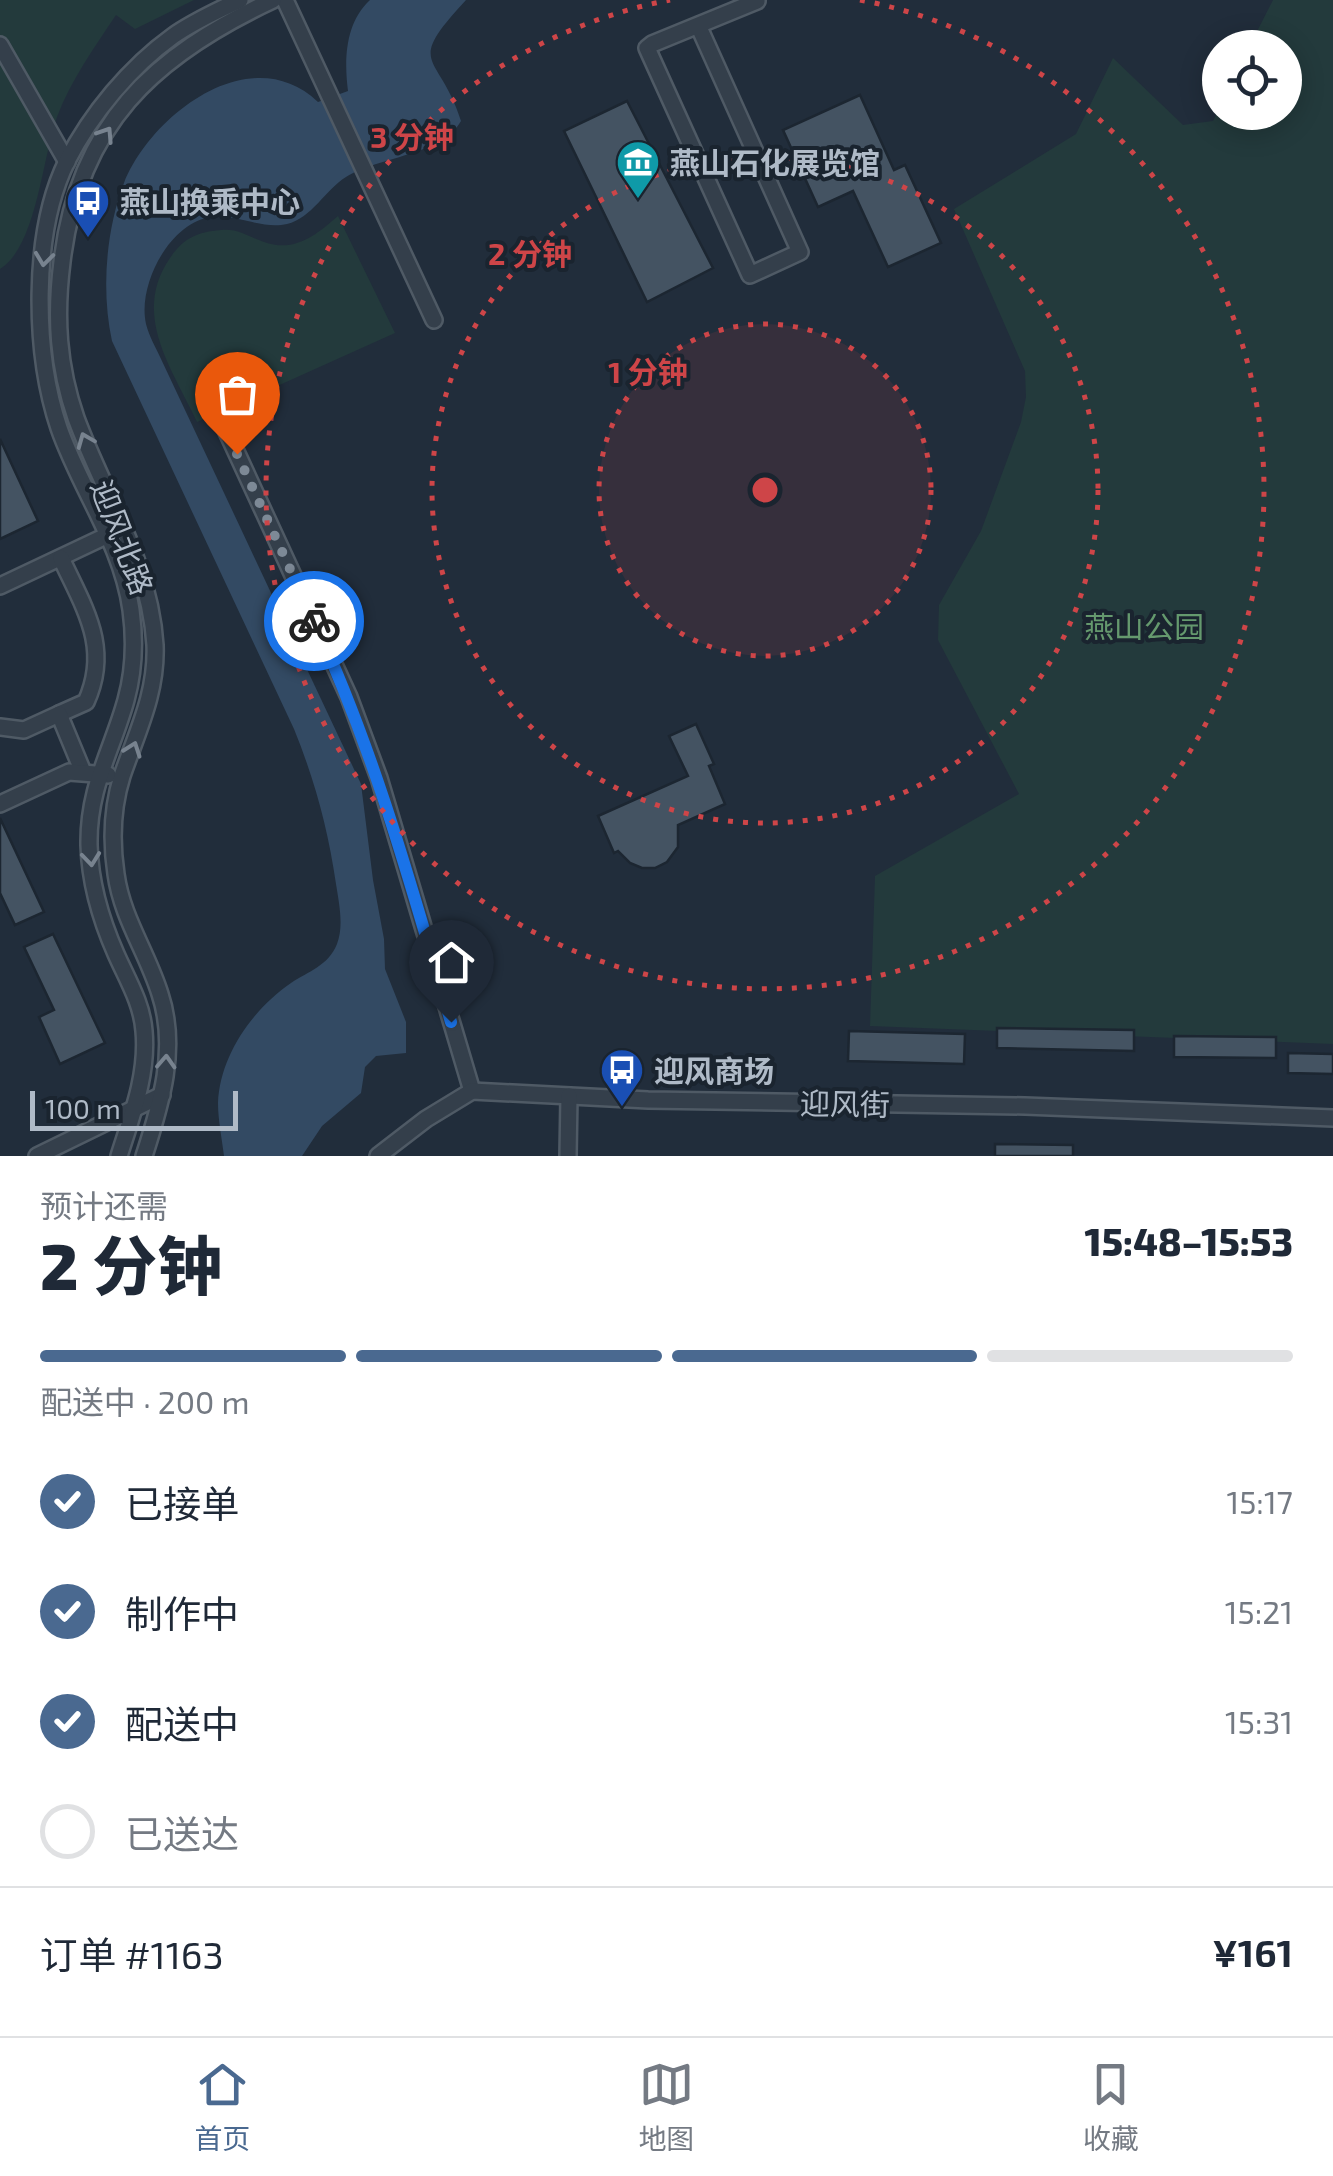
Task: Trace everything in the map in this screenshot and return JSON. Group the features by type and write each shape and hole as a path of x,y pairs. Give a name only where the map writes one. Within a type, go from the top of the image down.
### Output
{"street":[{"name":"迎风北路","path":"119,1156 145,1062 144,1028 137,999 102,921 89,845 91,772 126,700 133,643 124,577 59,426 44,362 40,294 50,217 66,162 122,81 137,66 197,20 240,0"},
{"name":"迎风北路","path":"144,1156 162,1095 168,1056 167,1028 160,994 128,922 116,878 112,843 121,780 148,706 155,644 142,572 77,420 58,348 57,302 66,224 84,170 108,130 135,93 175,55 240,15 273,0"},
{"path":"285,0 434,320"},
{"path":"698,25 800,252 750,274 647,48 698,25 757,0"},
{"path":"0,45 66,162"},
{"path":"221,419 349,697 379,778 472,1092 426,1119 378,1156"},
{"path":"0,586 108,535"},
{"path":"0,728 24,730 86,702 97,678 97,648 83,604 61,558"},
{"path":"59,714 91,772"},
{"path":"0,804 69,772 91,772 121,780"},
{"name":"迎风街","path":"472,1092 1333,1118"},
{"path":"36,1156 162,1095"},
{"path":"568,1096 568,1156"}],"green space":[{"path":"0,0 194,0 135,29 116,15 63,103 30,222 12,258 0,269"},
{"name":"燕山公园","path":"1273,0 1333,0 1333,1044 870,1026 875,876 1019,794 938,640 939,605 981,531 1021,422 1026,397 1025,371 954,209 1076,134 1113,58 1183,125 1202,122 1202,130 1302,130 1302,30 1258,30"},
{"path":"338,216 395,333 197,422 167,361 155,321 159,279 170,258 191,238 212,231 233,230 275,245 295,244"}],"water":[{"path":"370,0 466,0 431,50 461,121 440,141 346,177 296,221 278,225 212,217 197,221 183,230 160,257 147,291 146,324 153,342 361,784 385,969 406,1022 406,1053 376,1056 365,1067 361,1093 322,1126 302,1156 224,1156 218,1103 232,1051 264,1006 333,952 340,930 339,907 320,805 294,729 112,341 106,281 109,240 124,183 137,157 156,133 206,93 234,82 263,78 292,84 318,102 348,91 348,42 355,20"}],"building":[{"path":"860,95 894,170 905,165 941,243 888,267 853,191 818,207 783,130"},
{"name":"燕山石化展览馆","path":"627,101 713,268 647,302 564,131"},
{"path":"0,439 38,521 0,539"},
{"path":"696,724 714,764 709,766 725,804 678,825 678,847 667,862 655,868 630,863 618,851 614,853 598,816 688,776 669,736"},
{"path":"0,818 44,912 15,925 0,893"},
{"path":"53,934 105,1043 60,1064 39,1017 54,1010 24,947"},
{"path":"997,1028 1134,1030 1134,1051 997,1048"},
{"path":"849,1031 965,1034 964,1064 848,1061"},
{"path":"1174,1036 1276,1037 1276,1058 1174,1057"},
{"path":"1288,1053 1333,1054 1333,1074 1288,1073"},
{"path":"995,1144 1073,1145 1073,1156 995,1156"}],"way so far":[{"path":"237,454 314,621"}],"place":[{"name":"燕山石化展览馆","path":"638,200"},
{"name":"燕山换乘中心","path":"88,239"},
{"name":"迎风商场","path":"622,1108"}],"route":[{"path":"314,621 349,697 379,778 451,1022"}]}
